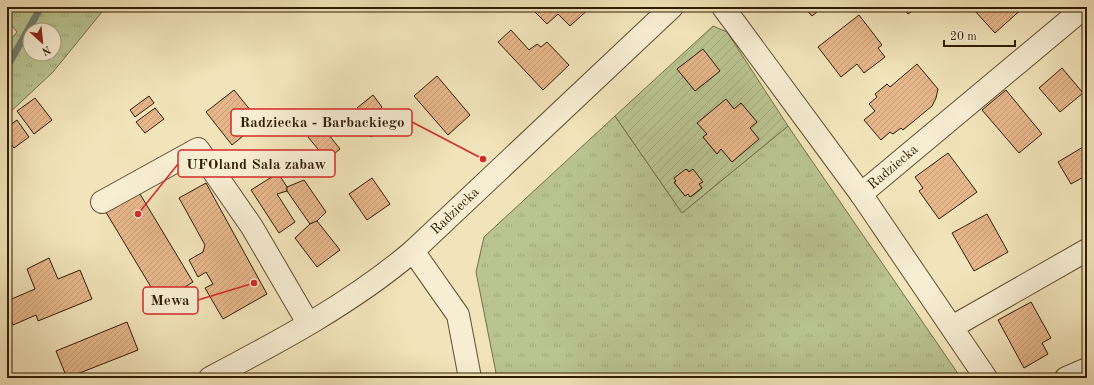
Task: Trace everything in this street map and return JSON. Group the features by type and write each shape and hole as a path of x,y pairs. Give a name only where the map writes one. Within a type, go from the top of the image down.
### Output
{"street":[{"name":"Radziecka","path":"210,378 308,323 381,278 413,251 672,7"},
{"name":"Radziecka","path":"723,7 861,194 1085,7"},
{"path":"102,202 198,149 252,227 308,323"},
{"path":"861,194 986,378"},
{"path":"952,326 1087,250"},
{"path":"413,251 458,315 470,378"},
{"path":"1066,378 1087,369"}],"green space":[{"path":"7,7 106,7 62,61 62,22 22,22 22,62 61,62 53,72 7,115 7,44 17,32 7,20"},
{"path":"713,26 727,32 788,126 682,213 615,116","holes":["703,50 720,71 695,91 677,69","726,99 734,109 741,103 757,122 750,128 759,139 732,162 721,149 716,153 703,137 707,134 698,123","687,169 702,182 699,184 702,188 691,197 688,194 685,196 674,183 676,181 674,178"]},
{"path":"615,116 682,213 788,126 961,378 497,378 476,272 484,237"}],"building":[{"path":"539,7 591,7 570,26 558,14 547,24 534,11"},
{"path":"804,7 823,7 812,16"},
{"path":"902,7 918,7 908,14"},
{"path":"978,7 1024,7 995,33 974,10"},
{"path":"859,15 882,45 878,48 885,57 864,73 857,64 841,77 818,47"},
{"path":"511,30 529,50 537,44 541,47 547,42 569,65 543,90 498,42"},
{"path":"703,49 720,71 695,91 677,69"},
{"path":"917,64 938,89 936,98 932,106 903,130 901,128 893,134 890,132 881,140 864,120 875,111 869,104 877,97 875,94 887,84 890,87"},
{"path":"1062,68 1083,93 1060,112 1039,88"},
{"path":"437,76 470,115 448,135 414,96"},
{"path":"234,90 260,122 232,145 206,112"},
{"path":"1006,90 1042,134 1019,153 982,110"},
{"path":"373,95 382,107 379,110 390,122 371,137 362,126 368,122 357,108"},
{"path":"149,96 154,103 135,117 130,110"},
{"path":"35,98 52,120 34,134 17,111"},
{"path":"726,99 734,109 741,103 757,122 750,128 759,139 732,162 721,149 717,154 703,137 707,134 697,123"},
{"path":"155,108 164,119 145,133 136,122"},
{"path":"17,120 29,137 14,148 7,138 7,127"},
{"path":"322,126 340,149 327,160 308,137"},
{"path":"1083,147 1087,154 1087,175 1071,184 1058,162"},
{"path":"948,153 977,192 939,219 919,191 923,188 915,177"},
{"path":"686,169 689,172 693,169 703,182 699,184 702,188 690,197 688,194 685,196 674,182 676,181 674,178"},
{"path":"278,173 287,187 287,191 277,194 295,222 279,233 251,190"},
{"path":"372,178 390,204 367,220 349,194"},
{"path":"304,180 326,212 317,221 310,224 287,191 287,187"},
{"path":"206,183 267,294 223,319 205,288 213,284 206,272 198,277 189,260 203,252 205,245 179,198"},
{"path":"137,189 193,282 160,302 104,209"},
{"path":"987,214 1008,252 974,271 952,233"},
{"path":"317,221 340,250 317,267 295,238 310,224"},
{"path":"49,258 58,279 80,270 92,299 38,321 36,315 13,325 7,309 7,301 35,289 27,269"},
{"path":"1031,302 1051,338 1042,343 1048,354 1024,368 998,320"},
{"path":"127,322 138,350 67,378 56,351"}],"waterway":[{"path":"7,67 41,7"}],"place":[{"name":"Radziecka - Barbackiego","path":"483,159"},
{"name":"UFOland Sala zabaw","path":"138,214"},
{"name":"Mewa","path":"254,283"}]}
